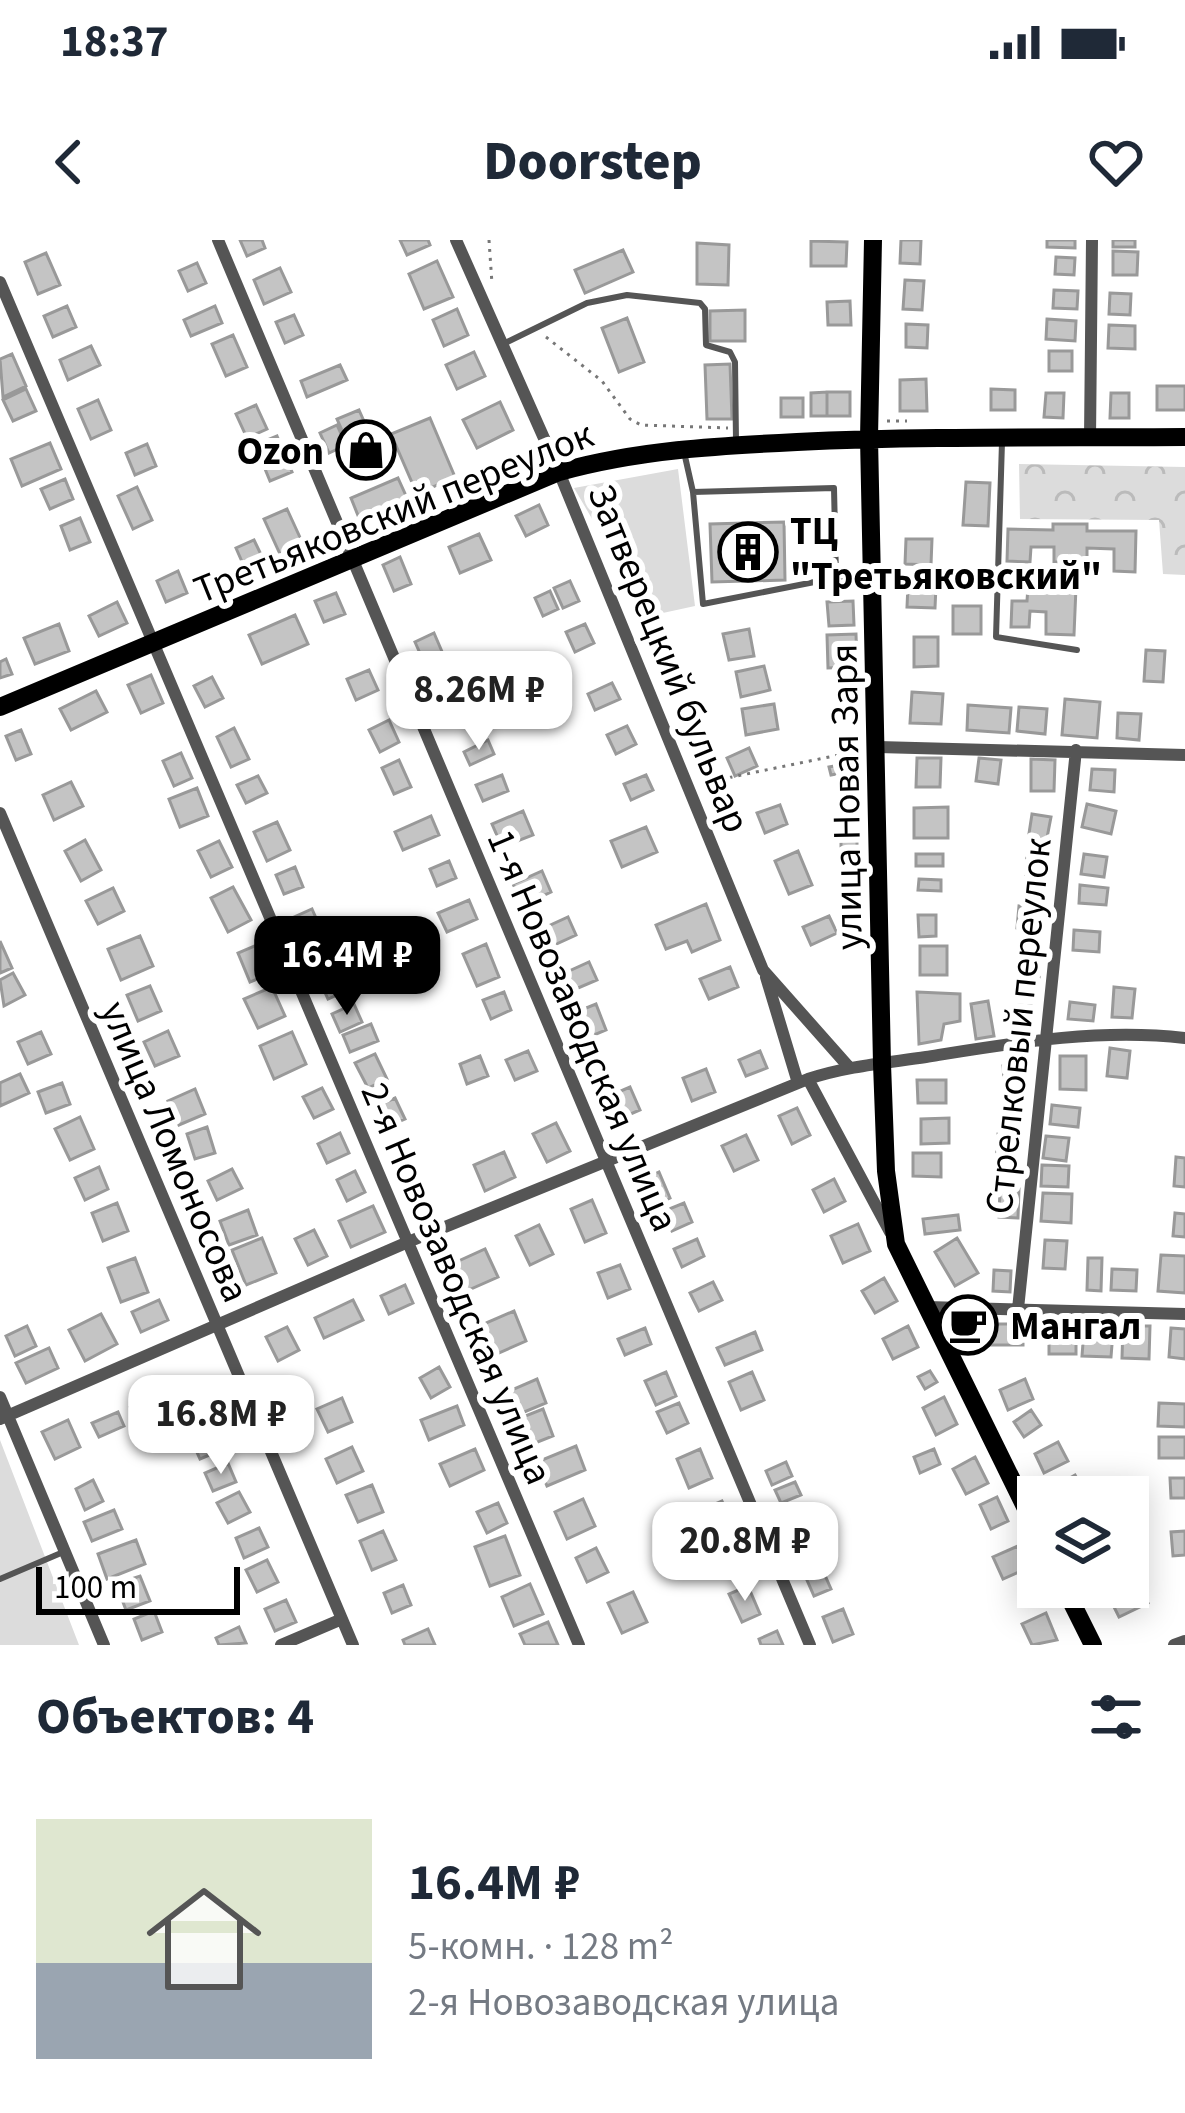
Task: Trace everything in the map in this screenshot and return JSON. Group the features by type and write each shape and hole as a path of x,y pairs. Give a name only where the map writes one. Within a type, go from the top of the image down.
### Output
{"main road":[{"name":"улица Новая Заря","path":"872,240 869,439 882,1064"},
{"name":"Третьяковский переулок","path":"0,707 559,472 620,457 736,437 1185,437"},
{"name":"Затверецкий бульвар","path":"882,1064 886,1171 896,1244 1017,1490"},
{"path":"1074,1608 1093,1645"}],"street":[{"name":"1-я Новозаводская улица","path":"218,240 810,1645"},
{"name":"Затверецкий бульвар","path":"456,240 559,472 764,970 803,1081 896,1244"},
{"path":"1090,438 1092,240"},
{"name":"2-я Новозаводская улица","path":"0,282 579,1645"},
{"path":"878,747 1185,755"},
{"name":"Стрелковый переулок","path":"1018,1309 1076,750"},
{"name":"улица Ломоносова","path":"0,813 353,1645"},
{"name":"Затверецкий бульвар","path":"764,970 848,1066"},
{"path":"4,1417 408,1242 848,1066 1046,1038 1147,1034 1185,1038"},
{"path":"927,1307 1185,1314"},
{"path":"0,1397 4,1417 104,1645"},
{"path":"281,1645 342,1619"},
{"path":"1174,1645 1185,1641"}],"lane":[{"path":"502,345 587,303 627,295 700,303 705,309 706,344 730,352 735,362 736,437"},
{"path":"1002,438 996,637 1077,650"},
{"path":"682,448 693,492 703,604 873,570"},
{"path":"693,492 833,488 836,577"},
{"path":"0,1579 65,1551"}],"path":[{"path":"488,315 493,301 489,240"},
{"path":"535,328 602,381 630,419 641,425 736,437"},
{"path":"685,787 878,747"}],"green space":[{"path":"1019,464 1185,467 1185,575 1163,574 1159,520 1020,519"},
{"path":"678,469 695,606 649,616 574,488"},
{"path":"0,1440 79,1645 0,1645"}],"building":[{"path":"240,240 262,240 265,248 247,256"},
{"path":"400,240 428,240 430,245 407,255"},
{"path":"901,240 921,240 920,264 900,263"},
{"path":"1047,240 1075,240 1075,248 1047,247"},
{"path":"1113,240 1135,240 1135,247 1113,247"},
{"path":"811,241 847,242 846,266 811,266"},
{"path":"697,243 729,245 728,285 697,284"},
{"path":"623,250 633,272 585,293 575,270"},
{"path":"1113,251 1138,252 1137,275 1113,275"},
{"path":"46,253 60,285 38,294 25,262"},
{"path":"1056,257 1075,258 1074,275 1055,274"},
{"path":"437,261 453,297 424,309 409,274"},
{"path":"197,263 206,283 188,291 179,271"},
{"path":"280,268 291,292 264,304 254,280"},
{"path":"905,280 924,281 922,310 903,309"},
{"path":"1054,290 1078,291 1077,309 1053,308"},
{"path":"1110,293 1131,294 1130,315 1109,314"},
{"path":"850,301 851,325 828,325 827,302"},
{"path":"67,306 76,327 53,337 44,316"},
{"path":"215,306 222,323 191,336 184,320"},
{"path":"457,309 468,335 444,346 433,320"},
{"path":"745,310 745,341 710,341 710,311"},
{"path":"294,315 303,335 285,343 276,322"},
{"path":"627,318 644,362 619,372 602,328"},
{"path":"1047,319 1076,321 1075,341 1046,339"},
{"path":"906,324 928,325 927,348 906,347"},
{"path":"1109,325 1135,326 1135,349 1108,348"},
{"path":"233,335 247,367 226,376 212,344"},
{"path":"91,346 100,365 68,380 60,360"},
{"path":"1049,351 1072,351 1072,371 1049,371"},
{"path":"474,352 485,376 457,389 446,365"},
{"path":"12,354 26,386 3,397 0,359"},
{"path":"730,364 732,419 707,419 705,365"},
{"path":"340,365 347,380 307,397 301,381"},
{"path":"926,379 927,411 900,411 900,380"},
{"path":"1157,386 1185,386 1185,410 1157,410"},
{"path":"26,389 36,411 13,421 3,400"},
{"path":"991,389 1015,390 1015,410 991,410"},
{"path":"827,392 850,392 850,416 827,416"},
{"path":"827,392 827,416 811,416 811,393"},
{"path":"1046,393 1064,393 1063,418 1044,417"},
{"path":"1111,393 1129,393 1129,418 1110,418"},
{"path":"781,398 803,398 803,417 781,417"},
{"path":"98,400 111,430 91,439 78,409"},
{"path":"500,402 513,430 477,448 463,420"},
{"path":"256,405 267,429 247,438 236,414"},
{"path":"359,410 367,428 345,437 337,419"},
{"path":"430,418 455,477 417,494 391,434"},
{"path":"337,425 346,445 329,453 320,433"},
{"path":"277,436 284,453 262,462 255,445"},
{"path":"50,443 61,469 22,486 11,459"},
{"path":"147,444 156,466 135,475 126,453"},
{"path":"375,445 384,466 362,476 353,454"},
{"path":"285,455 292,472 270,481 263,464"},
{"path":"398,478 407,498 359,518 351,498"},
{"path":"65,479 73,499 50,509 41,489"},
{"path":"966,482 990,483 988,526 963,525"},
{"path":"137,487 152,520 133,529 118,496"},
{"path":"539,505 548,525 526,536 516,516"},
{"path":"287,509 303,544 280,554 264,519"},
{"path":"80,518 90,542 70,550 61,526"},
{"name":"ТЦ \"Третьяковский\"","path":"784,522 785,580 712,582 710,524"},
{"path":"1053,524 1087,524 1087,531 1136,531 1135,572 1114,571 1114,549 1087,548 1087,562 1054,562 1054,547 1031,547 1030,562 1007,561 1008,529 1053,530"},
{"path":"479,534 491,560 460,573 449,547"},
{"path":"906,539 932,539 931,565 905,564"},
{"path":"254,540 266,565 247,573 236,548"},
{"path":"400,557 411,584 394,591 383,565"},
{"path":"178,571 187,593 166,602 157,581"},
{"path":"570,581 579,601 563,608 554,588"},
{"path":"908,585 936,586 935,608 907,607"},
{"path":"1028,586 1076,587 1074,635 1046,634 1046,612 1030,611 1029,627 1011,627 1012,601 1027,601"},
{"path":"550,591 558,609 543,616 535,598"},
{"path":"336,593 345,614 324,622 315,601"},
{"path":"853,601 854,625 829,626 827,602"},
{"path":"117,602 127,623 99,636 89,616"},
{"path":"953,606 981,606 981,634 953,634"},
{"path":"295,615 308,644 262,664 249,635"},
{"path":"59,624 69,651 35,664 24,638"},
{"path":"585,624 594,643 575,652 566,632"},
{"path":"749,629 754,656 729,660 723,634"},
{"path":"434,633 446,661 427,669 415,642"},
{"path":"856,634 857,667 828,668 827,635"},
{"path":"914,637 938,637 938,666 914,667"},
{"path":"1146,650 1165,651 1163,682 1144,681"},
{"path":"6,659 12,674 0,678 0,662"},
{"path":"764,666 770,690 741,697 736,672"},
{"path":"369,670 378,690 356,700 347,679"},
{"path":"151,675 163,703 141,713 128,685"},
{"path":"836,676 854,676 855,717 838,718"},
{"path":"212,677 223,698 205,707 194,686"},
{"path":"612,683 620,699 595,710 588,694"},
{"path":"463,688 473,710 451,720 441,698"},
{"path":"96,691 107,712 71,730 60,709"},
{"path":"912,692 943,694 941,724 910,723"},
{"path":"1065,699 1100,702 1097,738 1062,735"},
{"path":"774,704 778,729 746,735 742,709"},
{"path":"968,705 1011,708 1009,733 967,730"},
{"path":"1019,707 1047,709 1045,734 1017,731"},
{"path":"1118,713 1141,714 1139,740 1117,738"},
{"path":"389,720 399,742 380,752 369,730"},
{"path":"627,726 636,744 616,754 607,735"},
{"path":"234,728 249,759 231,767 217,737"},
{"path":"21,730 31,754 16,760 6,736"},
{"path":"488,740 494,754 470,765 464,752"},
{"path":"749,748 757,766 735,776 727,758"},
{"path":"181,753 192,778 174,786 163,761"},
{"path":"917,758 941,758 940,787 916,787"},
{"path":"979,758 1001,760 998,784 976,781"},
{"path":"1031,759 1055,760 1054,791 1031,791"},
{"path":"399,760 411,787 394,794 382,768"},
{"path":"856,762 858,770 831,775 829,767"},
{"path":"1092,769 1115,770 1114,792 1090,790"},
{"path":"502,775 508,791 483,801 476,785"},
{"path":"646,775 653,790 631,800 624,784"},
{"path":"258,776 267,793 246,803 237,785"},
{"path":"71,782 83,806 54,820 43,795"},
{"path":"842,786 857,787 855,809 840,808"},
{"path":"197,788 208,816 180,827 169,799"},
{"path":"1087,804 1116,811 1111,834 1082,827"},
{"path":"780,805 787,824 765,833 757,813"},
{"path":"948,807 948,838 914,838 914,808"},
{"path":"523,811 533,835 502,847 492,824"},
{"path":"1032,814 1051,817 1046,843 1028,840"},
{"path":"431,816 439,835 403,850 395,832"},
{"path":"277,822 290,850 267,861 254,832"},
{"path":"841,823 857,823 857,866 841,866"},
{"path":"646,827 657,852 622,867 611,841"},
{"path":"85,840 101,870 81,881 65,851"},
{"path":"219,841 232,867 211,877 198,851"},
{"path":"798,851 812,885 789,894 775,861"},
{"path":"1027,853 1045,854 1042,889 1025,888"},
{"path":"916,854 943,854 943,866 916,866"},
{"path":"1084,854 1107,857 1104,877 1081,874"},
{"path":"449,861 456,878 437,886 430,869"},
{"path":"295,867 303,887 284,894 276,875"},
{"path":"542,871 551,892 523,905 513,884"},
{"path":"919,879 941,880 941,891 918,890"},
{"path":"1080,885 1108,888 1106,905 1079,903"},
{"path":"233,887 251,920 228,932 211,898"},
{"path":"113,888 124,911 98,924 86,901"},
{"path":"469,900 477,919 447,932 438,913"},
{"path":"706,904 720,940 692,952 687,941 666,949 656,925"},
{"path":"1019,906 1044,909 1041,930 1017,928"},
{"path":"312,909 328,945 309,954 292,918"},
{"path":"918,915 936,915 936,936 919,937"},
{"path":"829,916 837,933 811,945 803,927"},
{"path":"568,917 576,935 552,946 544,928"},
{"path":"1074,930 1100,932 1099,952 1073,950"},
{"path":"140,936 153,966 121,980 108,949"},
{"path":"0,941 12,968 0,973"},
{"path":"259,944 272,973 250,982 238,953"},
{"path":"486,944 499,977 477,986 463,954"},
{"path":"920,946 947,946 947,975 920,975"},
{"path":"1022,955 1042,957 1039,978 1019,976"},
{"path":"333,957 348,990 328,999 313,966"},
{"path":"589,962 597,980 564,994 556,977"},
{"path":"730,967 738,987 709,999 700,979"},
{"path":"13,973 25,995 4,1006 0,980"},
{"path":"150,986 161,1011 138,1021 127,995"},
{"path":"272,987 285,1016 258,1028 244,999"},
{"path":"1114,987 1135,989 1132,1018 1112,1017"},
{"path":"504,992 511,1010 491,1019 483,1000"},
{"path":"917,992 960,994 960,1021 944,1024 941,1040 919,1044"},
{"path":"988,1001 994,1036 976,1039 971,1004"},
{"path":"1070,1002 1095,1005 1093,1021 1068,1019"},
{"path":"354,1004 362,1022 340,1032 332,1014"},
{"path":"596,1004 606,1030 582,1040 571,1014"},
{"path":"1014,1005 1031,1006 1030,1027 1013,1026"},
{"path":"371,1024 378,1041 350,1052 343,1035"},
{"path":"168,1031 179,1056 155,1066 144,1042"},
{"path":"41,1032 51,1054 28,1064 18,1042"},
{"path":"292,1032 306,1064 274,1079 260,1046"},
{"path":"1110,1048 1130,1051 1127,1078 1107,1076"},
{"path":"528,1051 537,1071 515,1080 506,1060"},
{"path":"760,1051 767,1068 746,1076 739,1060"},
{"path":"375,1054 387,1079 368,1088 355,1063"},
{"path":"480,1056 488,1076 467,1084 460,1064"},
{"path":"1060,1056 1086,1056 1086,1090 1060,1089"},
{"path":"1021,1065 1023,1094 1005,1095 1003,1066"},
{"path":"706,1069 715,1092 692,1101 683,1078"},
{"path":"20,1074 29,1093 0,1106 0,1083"},
{"path":"917,1080 946,1080 946,1103 918,1103"},
{"path":"62,1083 70,1104 46,1113 38,1092"},
{"path":"630,1087 640,1110 619,1119 609,1096"},
{"path":"322,1088 333,1109 314,1118 303,1097"},
{"path":"195,1089 205,1114 179,1125 168,1101"},
{"path":"395,1098 405,1119 384,1128 374,1107"},
{"path":"1052,1105 1080,1108 1078,1127 1050,1124"},
{"path":"797,1108 810,1135 792,1144 779,1116"},
{"path":"80,1117 94,1149 70,1160 55,1129"},
{"path":"949,1118 949,1143 921,1144 921,1119"},
{"path":"556,1123 570,1151 547,1162 533,1134"},
{"path":"207,1127 215,1153 195,1159 187,1134"},
{"path":"340,1133 349,1153 327,1163 318,1144"},
{"path":"998,1134 1017,1135 1015,1163 996,1162"},
{"path":"746,1135 758,1160 734,1171 722,1146"},
{"path":"1046,1136 1069,1138 1066,1161 1043,1158"},
{"path":"504,1152 515,1177 485,1191 474,1165"},
{"path":"913,1153 941,1153 941,1177 913,1176"},
{"path":"1176,1157 1185,1158 1185,1187 1174,1186"},
{"path":"1042,1165 1069,1166 1068,1187 1041,1186"},
{"path":"99,1167 108,1189 85,1200 75,1178"},
{"path":"232,1169 242,1188 217,1200 208,1181"},
{"path":"355,1171 365,1192 347,1201 337,1180"},
{"path":"659,1172 670,1198 649,1208 638,1182"},
{"path":"834,1179 845,1201 824,1212 813,1190"},
{"path":"1000,1188 1019,1189 1018,1218 999,1217"},
{"path":"1043,1193 1072,1194 1071,1223 1041,1221"},
{"path":"592,1200 606,1233 585,1242 571,1209"},
{"path":"117,1203 128,1231 103,1241 92,1213"},
{"path":"684,1203 692,1222 672,1231 664,1211"},
{"path":"373,1206 385,1232 351,1247 339,1221"},
{"path":"248,1210 257,1235 229,1245 220,1221"},
{"path":"1175,1213 1185,1214 1185,1237 1173,1236"},
{"path":"958,1215 960,1230 925,1234 923,1219"},
{"path":"858,1224 870,1251 843,1263 831,1236"},
{"path":"539,1225 553,1254 530,1265 516,1236"},
{"path":"314,1230 327,1256 308,1265 295,1239"},
{"path":"262,1238 276,1273 246,1285 232,1250"},
{"path":"957,1238 978,1273 955,1286 935,1252"},
{"path":"697,1239 704,1256 682,1267 674,1249"},
{"path":"1045,1240 1067,1241 1065,1269 1043,1268"},
{"path":"485,1249 498,1277 464,1292 452,1264"},
{"path":"1161,1255 1185,1256 1185,1293 1158,1291"},
{"path":"135,1258 148,1292 121,1302 108,1268"},
{"path":"1088,1258 1102,1258 1101,1291 1087,1290"},
{"path":"620,1265 630,1289 608,1298 598,1273"},
{"path":"1112,1269 1137,1270 1136,1291 1111,1290"},
{"path":"994,1270 1011,1271 1010,1292 993,1291"},
{"path":"884,1278 897,1301 875,1313 862,1291"},
{"path":"713,1282 722,1300 699,1311 690,1293"},
{"path":"405,1285 413,1303 389,1314 381,1296"},
{"path":"159,1300 168,1320 141,1332 132,1312"},
{"path":"353,1300 363,1320 324,1338 315,1318"},
{"path":"514,1311 526,1341 492,1356 479,1326"},
{"path":"974,1312 977,1335 962,1337 960,1314"},
{"path":"101,1314 117,1344 85,1361 69,1330"},
{"path":"985,1324 1023,1324 1023,1345 985,1345"},
{"path":"27,1326 36,1346 15,1356 6,1336"},
{"path":"908,1326 918,1347 893,1359 883,1339"},
{"path":"1123,1326 1150,1326 1149,1359 1122,1358"},
{"path":"287,1327 299,1350 278,1361 266,1337"},
{"path":"645,1328 651,1344 625,1355 618,1339"},
{"path":"1171,1328 1185,1329 1185,1359 1169,1357"},
{"path":"1049,1330 1076,1330 1076,1354 1049,1354"},
{"path":"1084,1330 1113,1332 1111,1357 1082,1356"},
{"path":"755,1332 762,1350 725,1365 717,1348"},
{"path":"49,1348 58,1368 26,1383 16,1363"},
{"path":"439,1367 450,1387 431,1398 420,1378"},
{"path":"930,1371 937,1382 925,1389 918,1377"},
{"path":"666,1372 676,1396 656,1405 645,1381"},
{"path":"752,1372 764,1400 741,1410 729,1382"},
{"path":"194,1379 201,1394 177,1405 170,1390"},
{"path":"537,1379 546,1403 517,1415 507,1392"},
{"path":"1025,1379 1033,1399 1008,1410 1000,1390"},
{"path":"153,1397 166,1424 143,1434 130,1407"},
{"path":"944,1397 957,1424 936,1435 923,1408"},
{"path":"342,1398 352,1422 328,1432 317,1409"},
{"path":"679,1403 688,1423 667,1433 657,1412"},
{"path":"1159,1403 1185,1404 1185,1427 1158,1426"},
{"path":"457,1406 464,1425 429,1440 421,1420"},
{"path":"543,1409 553,1436 525,1447 515,1420"},
{"path":"1031,1410 1041,1425 1024,1437 1014,1422"},
{"path":"118,1412 124,1426 99,1437 92,1423"},
{"path":"68,1420 80,1447 55,1459 42,1432"},
{"path":"216,1430 224,1449 200,1459 192,1441"},
{"path":"1159,1437 1185,1437 1185,1458 1159,1458"},
{"path":"1058,1442 1068,1461 1044,1473 1035,1454"},
{"path":"576,1446 585,1470 547,1486 537,1462"},
{"path":"352,1447 363,1471 337,1483 326,1459"},
{"path":"475,1449 484,1470 450,1486 440,1464"},
{"path":"700,1449 712,1478 689,1488 677,1459"},
{"path":"934,1449 940,1464 920,1473 914,1457"},
{"path":"975,1457 988,1483 966,1494 953,1469"},
{"path":"786,1462 792,1476 772,1485 766,1471"},
{"path":"228,1463 236,1482 213,1491 205,1473"},
{"path":"1170,1478 1185,1478 1185,1498 1171,1498"},
{"path":"93,1480 103,1501 85,1510 76,1489"},
{"path":"795,1482 801,1495 781,1503 775,1490"},
{"path":"372,1485 383,1512 358,1522 346,1495"},
{"path":"239,1492 250,1512 228,1523 217,1503"},
{"path":"997,1497 1008,1521 991,1529 980,1505"},
{"path":"583,1499 595,1526 567,1539 555,1512"},
{"path":"722,1501 729,1517 699,1530 692,1514"},
{"path":"498,1503 507,1523 487,1533 477,1512"},
{"path":"114,1510 122,1529 92,1541 84,1522"},
{"path":"810,1512 817,1529 789,1540 782,1523"},
{"path":"259,1528 268,1547 244,1558 236,1538"},
{"path":"383,1531 396,1560 372,1570 360,1541"},
{"path":"1185,1531 1185,1555 1173,1556 1171,1532"},
{"path":"505,1536 520,1575 490,1586 475,1547"},
{"path":"737,1538 751,1568 730,1577 717,1547"},
{"path":"136,1540 145,1564 107,1579 98,1554"},
{"path":"1017,1546 1017,1573 1003,1579 993,1557"},
{"path":"596,1548 608,1572 587,1582 576,1558"},
{"path":"267,1560 278,1582 257,1592 246,1570"},
{"path":"820,1564 831,1589 814,1596 803,1571"},
{"path":"140,1576 150,1601 126,1610 116,1584"},
{"path":"530,1584 543,1614 514,1626 502,1597"},
{"path":"403,1585 411,1605 392,1613 384,1593"},
{"path":"748,1586 760,1614 742,1622 729,1594"},
{"path":"633,1592 647,1622 622,1633 608,1603"},
{"path":"286,1600 296,1622 275,1631 265,1609"},
{"path":"1114,1608 1138,1608 1119,1617"},
{"path":"843,1609 853,1634 833,1642 823,1617"},
{"path":"154,1611 162,1632 142,1640 134,1619"},
{"path":"1046,1613 1057,1640 1032,1645 1022,1624"},
{"path":"548,1622 558,1645 525,1645 520,1634"},
{"path":"239,1627 246,1643 219,1645 216,1638"},
{"path":"428,1629 435,1645 405,1645 403,1640"},
{"path":"777,1631 783,1645 761,1645 759,1639"}],"place":[{"name":"Ozon","path":"366,450"},
{"name":"ТЦ \"Третьяковский\"","path":"748,552"},
{"name":"Мангал","path":"968,1325"}]}
